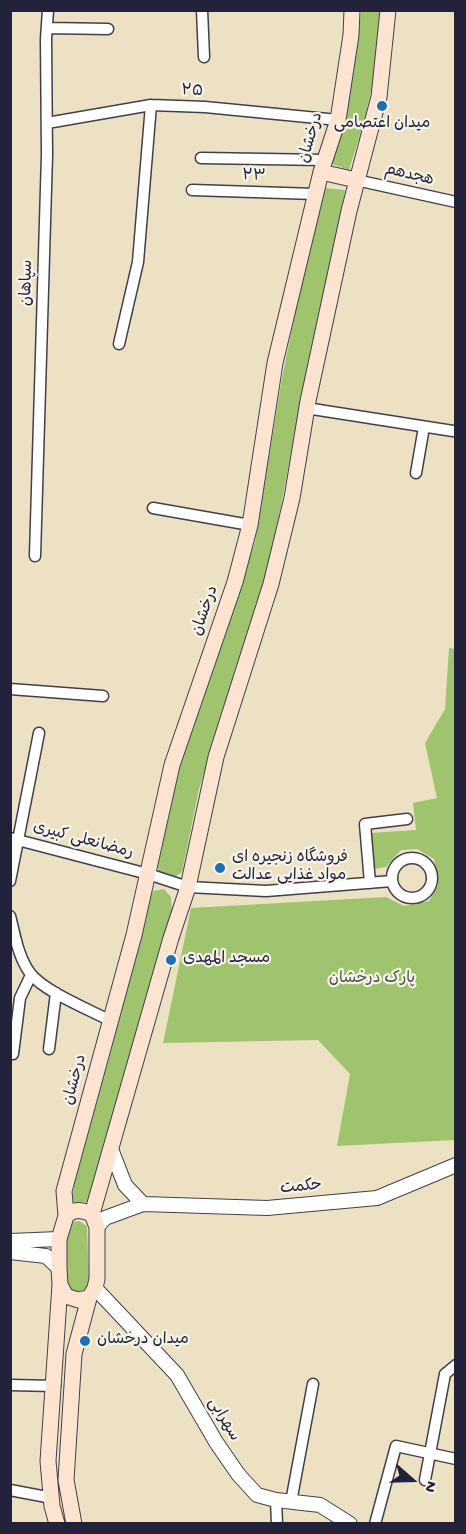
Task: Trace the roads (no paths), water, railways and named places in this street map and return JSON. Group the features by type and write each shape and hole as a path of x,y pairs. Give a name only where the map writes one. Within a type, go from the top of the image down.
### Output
{"main road":[{"name":"درخشان","path":"66,1216 64,1191 134,935 172,765 235,582 250,525 275,363 315,194 338,120 351,34 352,10"},
{"path":"74,1524 66,1480 74,1354 92,1293 98,1252 94,1220 111,1149 171,938 188,887 216,757 271,584 292,498 306,408 356,180 379,97 388,10"},
{"path":"323,166 356,180"},
{"path":"57,1524 48,1461 60,1285 59,1239 66,1216 70,1212 78,1210 94,1220"},
{"path":"60,1285 66,1296 78,1300 92,1293"}],"street":[{"name":"سپاهان","path":"35,556 48,10"},
{"path":"202,10 204,57"},
{"path":"47,28 108,29"},
{"path":"119,344 138,262 151,105"},
{"name":"۲۵","path":"47,123 151,105 205,107 338,120"},
{"path":"201,158 323,166"},
{"name":"هجدهم","path":"356,180 456,202"},
{"name":"۲۳","path":"192,190 315,194"},
{"path":"306,408 453,431"},
{"path":"416,473 424,427"},
{"path":"153,508 250,525"},
{"path":"10,689 103,696"},
{"path":"10,881 14,839 39,733"},
{"path":"370,883 365,824 407,819"},
{"name":"رمضانعلی کبیری","path":"14,839 148,874 188,887 266,891 392,881"},
{"path":"10,916 21,956 31,975 56,993 111,1021"},
{"path":"13,1054 15,998 31,975"},
{"path":"49,1048 56,993"},
{"path":"94,1220 143,1204 125,1185 111,1149"},
{"name":"حکمت","path":"143,1204 267,1208 376,1198 456,1165"},
{"path":"10,1241 59,1239"},
{"path":"10,1252 46,1256 59,1268"},
{"name":"سهرابی","path":"92,1293 177,1375 216,1442 238,1474 257,1495 276,1500 320,1505 350,1524"},
{"path":"425,1480 445,1374 456,1365"},
{"path":"291,1502 313,1384"},
{"path":"10,1385 54,1386"},
{"path":"375,1524 396,1446 456,1459"},
{"path":"10,1490 52,1498"},
{"path":"276,1500 277,1524"}],"place":[{"name":"میدان اعتصامی","path":"382,106"},
{"name":"فروشگاه زنجیره ای مواد غذایی عدالت","path":"220,868"},
{"name":"مسجد المهدی","path":"171,960"},
{"name":"میدان درخشان","path":"85,1341"}],"park label":[{"name":"پارک درخشان","path":"372,980"}]}
